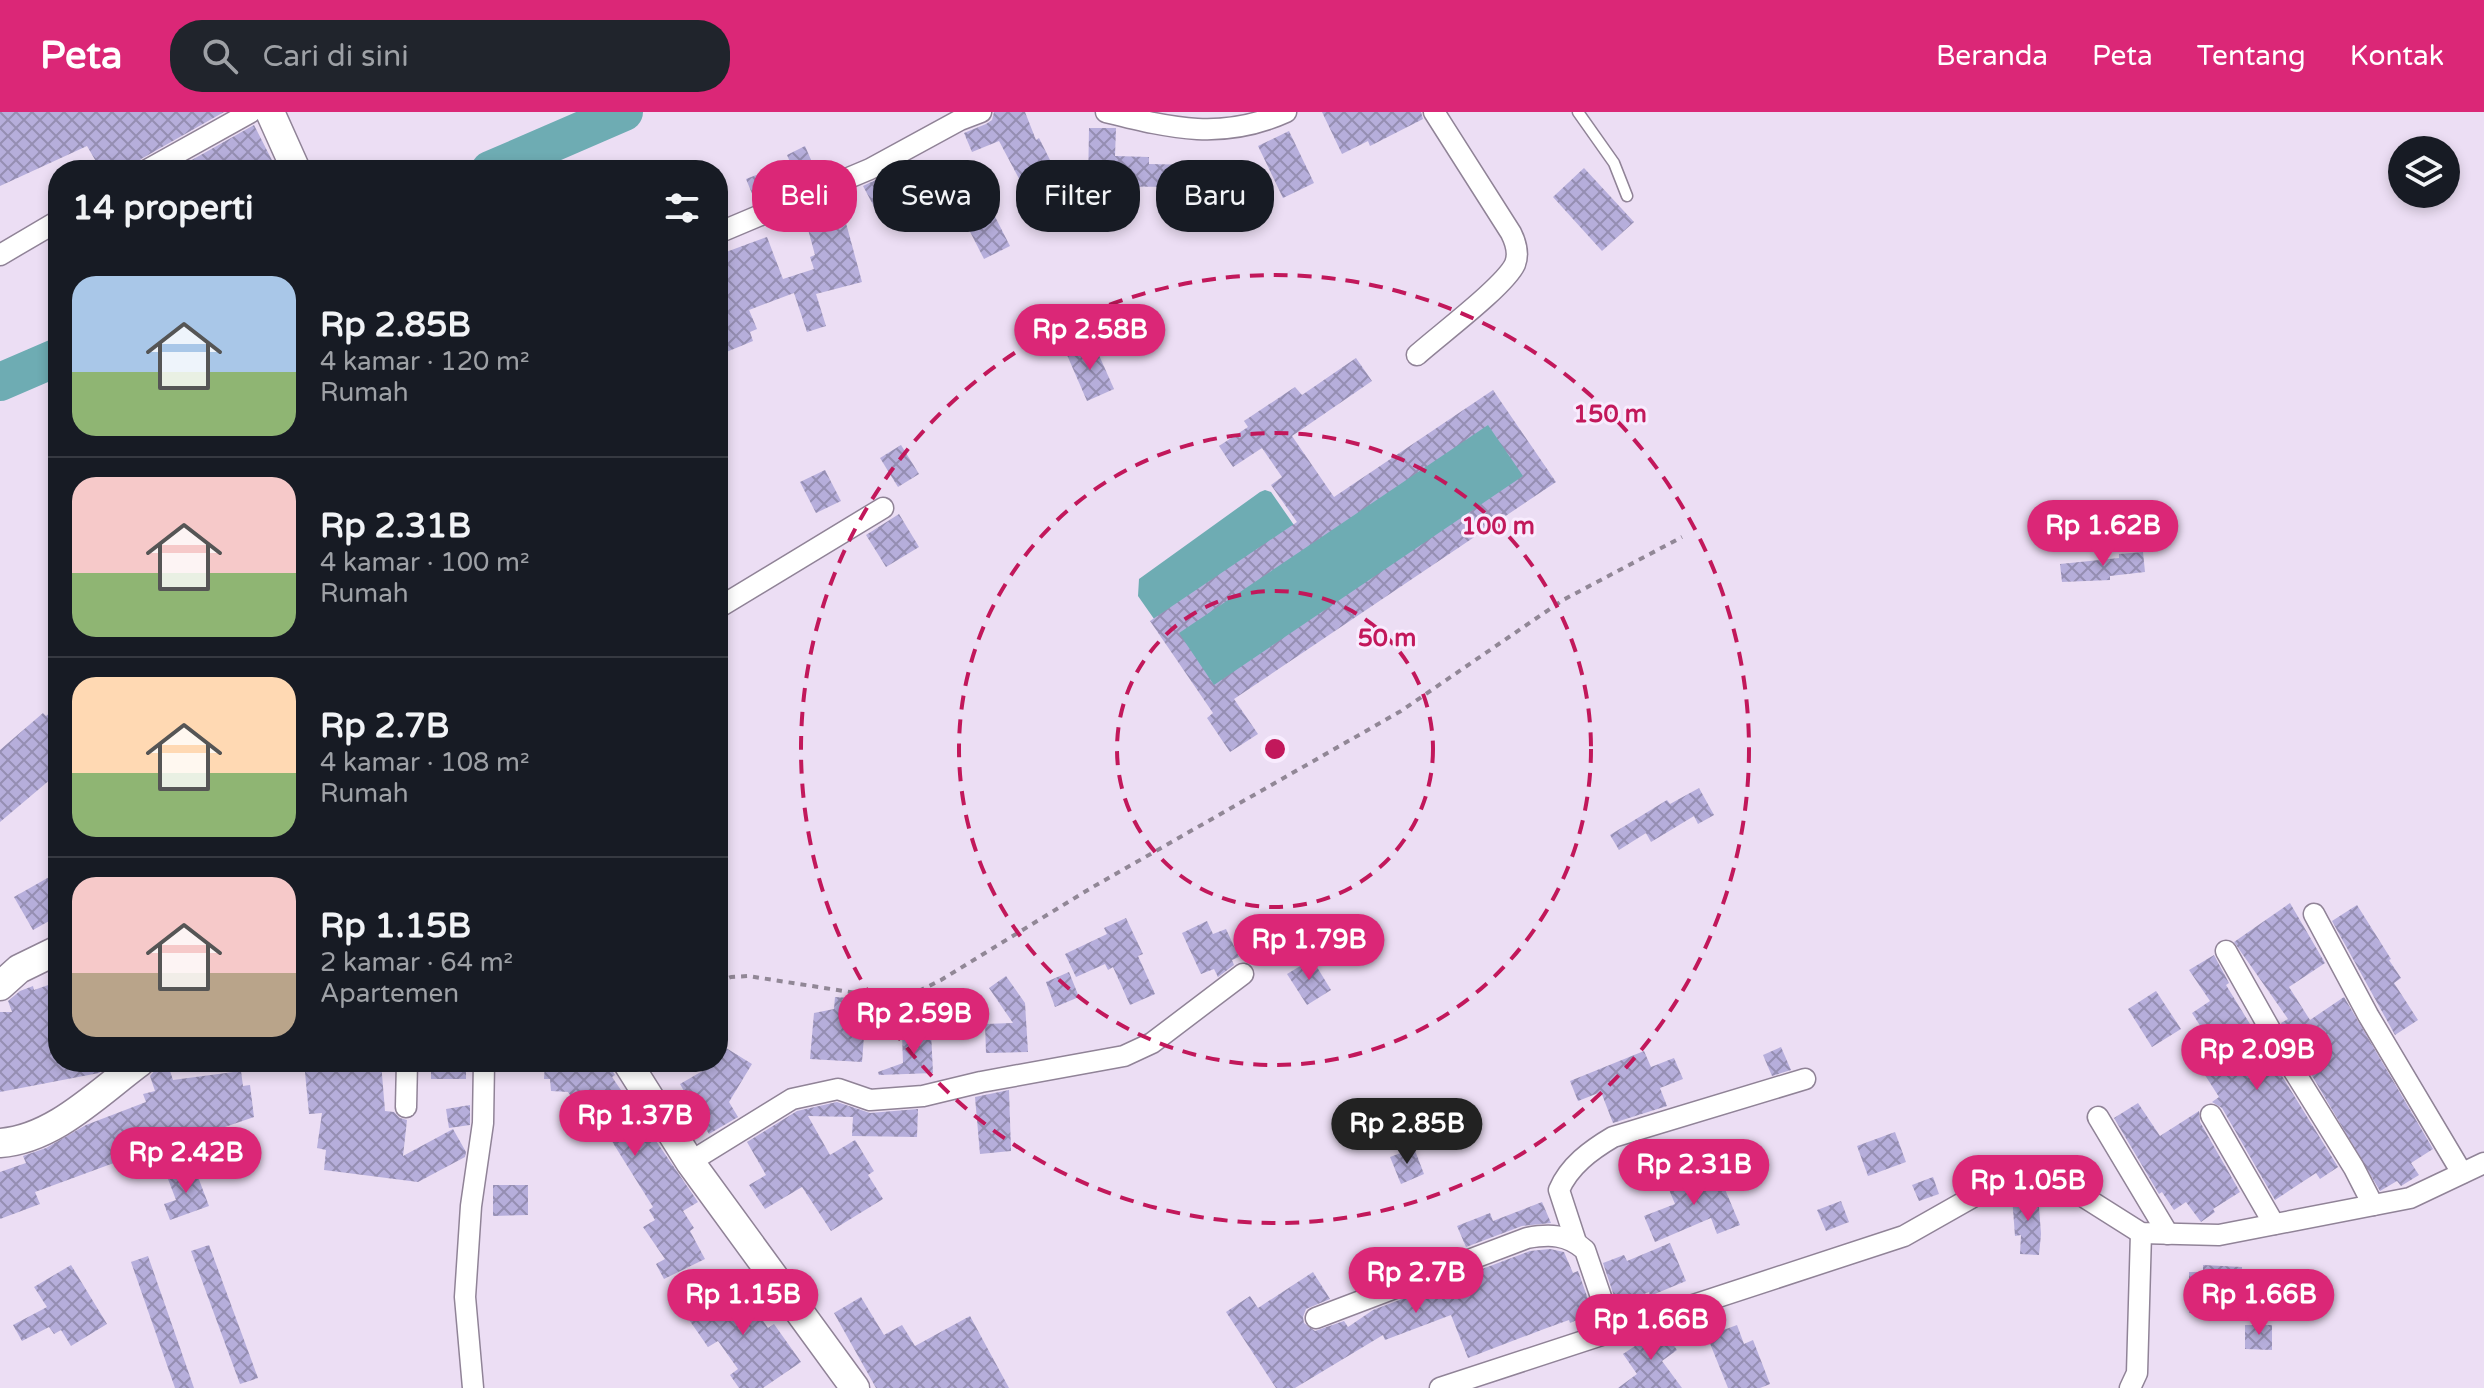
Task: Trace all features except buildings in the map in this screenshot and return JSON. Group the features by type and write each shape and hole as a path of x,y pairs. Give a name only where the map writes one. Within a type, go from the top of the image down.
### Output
{"street":[{"path":"165,160 251,112"},
{"path":"270,112 292,160"},
{"path":"728,229 870,169 960,120 981,112"},
{"path":"1106,112 1205,131 1252,124 1286,112"},
{"path":"1417,355 1503,281 1515,264 1517,253 1511,233 1434,112"},
{"path":"0,255 48,227"},
{"path":"728,602 883,508"},
{"path":"2314,914 2368,1015 2462,1173"},
{"path":"2226,951 2373,1205"},
{"path":"0,986 19,969 48,955"},
{"path":"690,1162 792,1099 838,1089 870,1100 923,1096 981,1082 1124,1056 1152,1043 1243,974"},
{"path":"0,1143 15,1142 67,1118 127,1072"},
{"path":"406,1107 407,1072"},
{"path":"473,1388 465,1297 471,1206 483,1123 484,1072"},
{"path":"633,1072 690,1162 855,1388"},
{"path":"1576,1242 1559,1190 1571,1169 1595,1147 1613,1137 1805,1079"},
{"path":"2211,1115 2274,1224"},
{"path":"2098,1117 2168,1234"},
{"path":"1440,1388 1904,1236 1987,1189 2012,1182 2041,1181 2073,1190 2141,1233 2219,1235 2410,1198 2484,1163"},
{"path":"2130,1388 2137,1373 2141,1233"},
{"path":"1316,1318 1527,1238 1546,1235 1562,1236 1585,1250 1613,1332"}],"lane":[{"path":"1578,112 1614,163 1627,196"}],"path":[{"path":"728,980 748,976 882,997 917,992 1117,873 1401,711 1563,600 1682,537"}],"shaded area":[{"path":"1491,420 1528,477 1221,688 1201,686 1138,596 1139,579 1260,492 1271,492 1296,528"}],"waterway":[{"path":"513,160 624,112"},
{"path":"0,382 48,361"}]}
